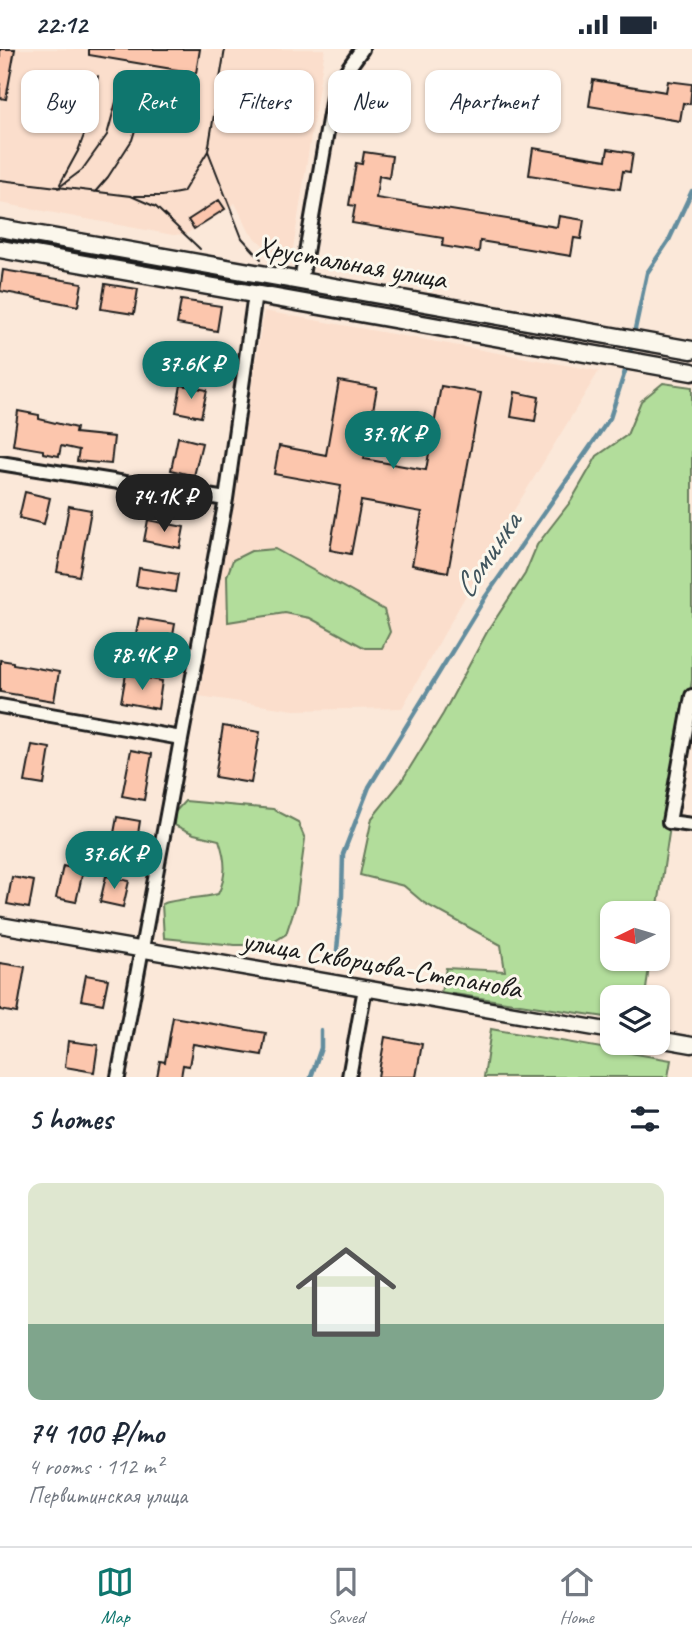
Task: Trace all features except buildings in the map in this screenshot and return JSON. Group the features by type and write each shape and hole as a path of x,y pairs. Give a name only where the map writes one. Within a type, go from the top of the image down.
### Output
{"main road":[{"name":"Хрустальная улица","path":"0,228 692,350"},
{"name":"Хрустальная улица","path":"0,249 691,371"},
{"path":"255,294 257,274"},
{"path":"299,302 301,281"}],"street":[{"path":"301,281 333,97 345,73 362,49"},
{"path":"118,1077 226,499 255,294"},
{"path":"0,463 226,499"},
{"path":"692,696 668,822 692,825"},
{"path":"0,706 181,738"},
{"name":"улица Скворцова-Степанова","path":"0,925 600,1029"},
{"path":"349,1077 365,988"},
{"path":"670,1041 692,1045"}],"shaded area":[{"path":"0,49 325,49 314,118 314,70 214,70 214,133 312,133 292,255 277,258 250,233 235,203 186,234 173,235 0,203"},
{"path":"264,311 599,371 513,512 402,708 294,710 199,696"}],"green space":[{"path":"663,383 692,387 692,680 659,901 600,901 600,971 648,971 647,985 600,985 600,1016 441,992 446,968 505,971 501,945 424,903 404,886 360,875 372,818 401,782 443,714 487,632 525,574 537,545 571,501 597,456 627,435 641,401"},
{"path":"275,549 384,610 390,632 382,648 365,648 310,618 285,613 228,622 227,576 233,560 251,551"},
{"path":"185,801 273,809 298,822 305,839 296,904 286,934 269,945 235,945 164,938 162,904 218,894 224,874 219,840 194,834 174,825 175,812"},
{"path":"491,1029 600,1048 600,1055 642,1055 671,1060 668,1077 484,1077"}],"waterway":[{"name":"Соминка","path":"629,357 647,273 669,240 692,191"},
{"name":"Соминка","path":"337,950 343,854 369,787 486,596 610,418 627,365"},
{"name":"Соминка","path":"311,1077 321,1048 321,1030"}],"tram line":[{"path":"135,196 162,196 183,192 208,151 225,49"},
{"path":"58,188 82,170 107,135 113,113"},
{"path":"60,184 85,133"},
{"path":"95,192 108,177 134,133"},
{"path":"208,151 242,238 261,259"},
{"path":"0,180 131,196 156,207 200,249"}]}
